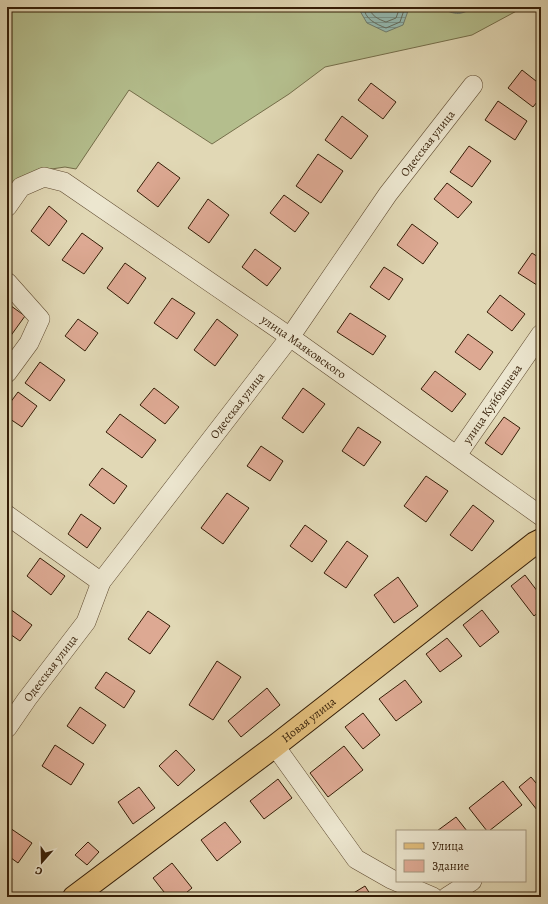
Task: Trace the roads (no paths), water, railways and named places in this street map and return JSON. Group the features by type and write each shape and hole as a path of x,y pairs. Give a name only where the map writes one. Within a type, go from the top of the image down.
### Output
{"main road":[{"name":"Новая улица","path":"74,897 275,746 535,543 541,540"}],"street":[{"name":"Одесская улица","path":"7,728 27,699 86,622 101,582 290,337 388,194 473,85"},
{"name":"улица Маяковского","path":"7,207 21,187 44,177 64,182 290,337 541,516"},
{"path":"7,282 40,319 29,343 7,373"},
{"name":"улица Куйбышева","path":"457,455 541,334"},
{"path":"7,515 101,582"},
{"path":"275,746 356,859 396,882"},
{"path":"397,882 433,897"},
{"path":"447,897 470,882"}],"water":[{"path":"361,7 412,7 408,11 403,25 386,32 367,23 360,11"},
{"path":"437,7 475,7 464,12 456,13"}]}
